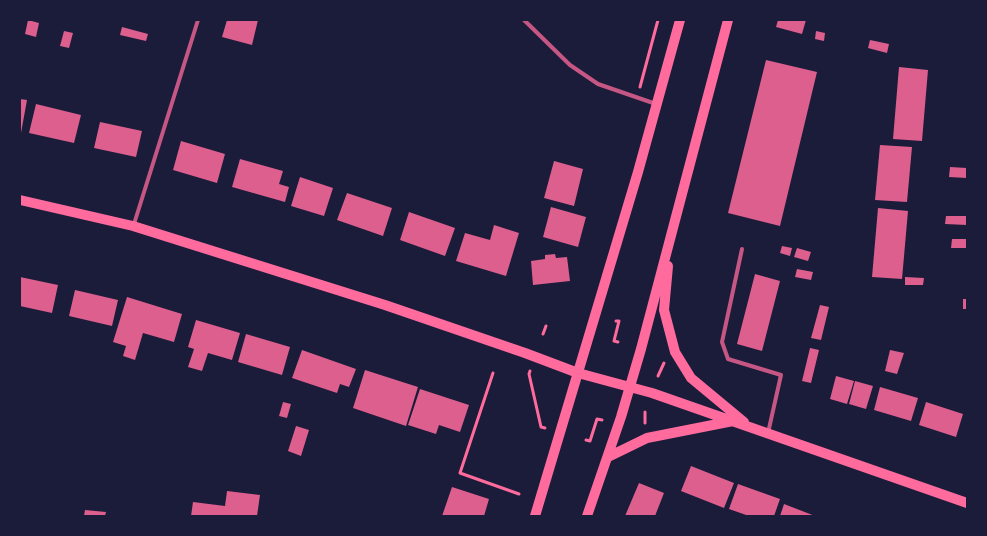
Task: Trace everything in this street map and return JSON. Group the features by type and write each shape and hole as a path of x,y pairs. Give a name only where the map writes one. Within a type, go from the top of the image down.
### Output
{"main road":[{"path":"536,516 638,172 680,20"},
{"path":"587,516 608,457 643,341 728,20"},
{"path":"20,200 133,226 385,305 578,373 652,393 967,503"},
{"path":"670,240 664,310 675,352 691,378 749,426"},
{"path":"608,457 647,438 734,421"}],"lane":[{"path":"133,226 198,20"},
{"path":"524,20 570,65 598,84 656,104"},
{"path":"742,249 722,342 728,359 781,374 768,433"}],"path":[{"path":"640,87 658,20"},
{"path":"616,321 619,321 614,341 618,342"},
{"path":"544,334 546,326"},
{"path":"493,373 460,473 519,494"},
{"path":"530,374 541,427"},
{"path":"586,440 590,441 597,419 602,420"}],"building":[{"path":"28,20 39,23 36,37 25,34"},
{"path":"227,20 258,20 252,45 222,37"},
{"path":"778,20 806,20 802,34 776,27"},
{"path":"122,27 148,34 146,41 120,35"},
{"path":"64,31 73,33 69,48 60,46"},
{"path":"816,31 825,33 824,41 815,39"},
{"path":"870,40 889,44 887,53 868,48"},
{"path":"766,60 817,72 780,226 728,213"},
{"path":"899,67 928,70 922,141 893,139"},
{"path":"20,99 27,100 21,133 20,133"},
{"path":"36,104 81,115 74,143 29,133"},
{"path":"100,122 142,131 136,157 94,148"},
{"path":"181,141 225,154 217,183 173,170"},
{"path":"880,145 912,147 907,202 875,200"},
{"path":"240,159 283,171 279,184 289,187 285,202 232,187"},
{"path":"554,161 583,169 574,206 544,198"},
{"path":"950,167 967,168 967,178 949,177"},
{"path":"300,177 333,188 324,216 291,206"},
{"path":"347,193 392,208 383,236 337,220"},
{"path":"551,207 586,217 578,247 543,237"},
{"path":"878,208 908,211 902,279 872,277"},
{"path":"409,212 455,228 445,256 400,240"},
{"path":"946,216 967,216 967,225 945,224"},
{"path":"494,225 519,233 506,276 456,261 465,233 490,240"},
{"path":"952,239 967,239 967,248 951,248"},
{"path":"782,246 792,248 790,256 780,253"},
{"path":"797,248 811,252 808,261 794,257"},
{"path":"555,254 556,258 567,257 570,281 533,285 531,261 545,259 545,255"},
{"path":"797,269 813,272 811,280 795,277"},
{"path":"755,274 780,281 762,351 737,344"},
{"path":"20,277 58,285 52,313 20,306"},
{"path":"905,277 924,278 923,285 905,285"},
{"path":"75,290 118,300 112,326 69,316"},
{"path":"127,297 182,314 174,342 143,333 135,360 123,356 126,346 113,342"},
{"path":"963,299 967,299 967,309 963,309"},
{"path":"820,305 829,307 821,340 811,338"},
{"path":"196,320 240,333 232,360 208,353 202,371 188,367 194,349 188,347"},
{"path":"246,334 290,347 282,375 238,362"},
{"path":"810,348 819,350 811,383 802,381"},
{"path":"302,350 356,369 349,387 340,384 337,393 292,378"},
{"path":"890,350 904,353 897,374 885,371"},
{"path":"365,370 418,387 406,426 353,408"},
{"path":"836,376 854,381 847,404 830,399"},
{"path":"855,381 873,386 866,409 849,404"},
{"path":"880,387 918,398 911,421 874,410"},
{"path":"420,389 469,405 460,432 439,425 436,434 408,425"},
{"path":"283,402 291,404 287,418 279,416"},
{"path":"926,402 963,414 956,437 919,425"},
{"path":"296,426 309,430 301,456 288,451"},
{"path":"691,466 734,483 724,508 681,491"},
{"path":"639,483 664,493 655,516 625,516"},
{"path":"738,484 780,499 774,516 749,516 729,509"},
{"path":"452,487 489,499 484,516 442,516"},
{"path":"227,491 260,495 257,516 191,516 193,502 225,506"},
{"path":"784,504 815,516 780,516"},
{"path":"85,510 106,512 105,516 84,516"}]}
